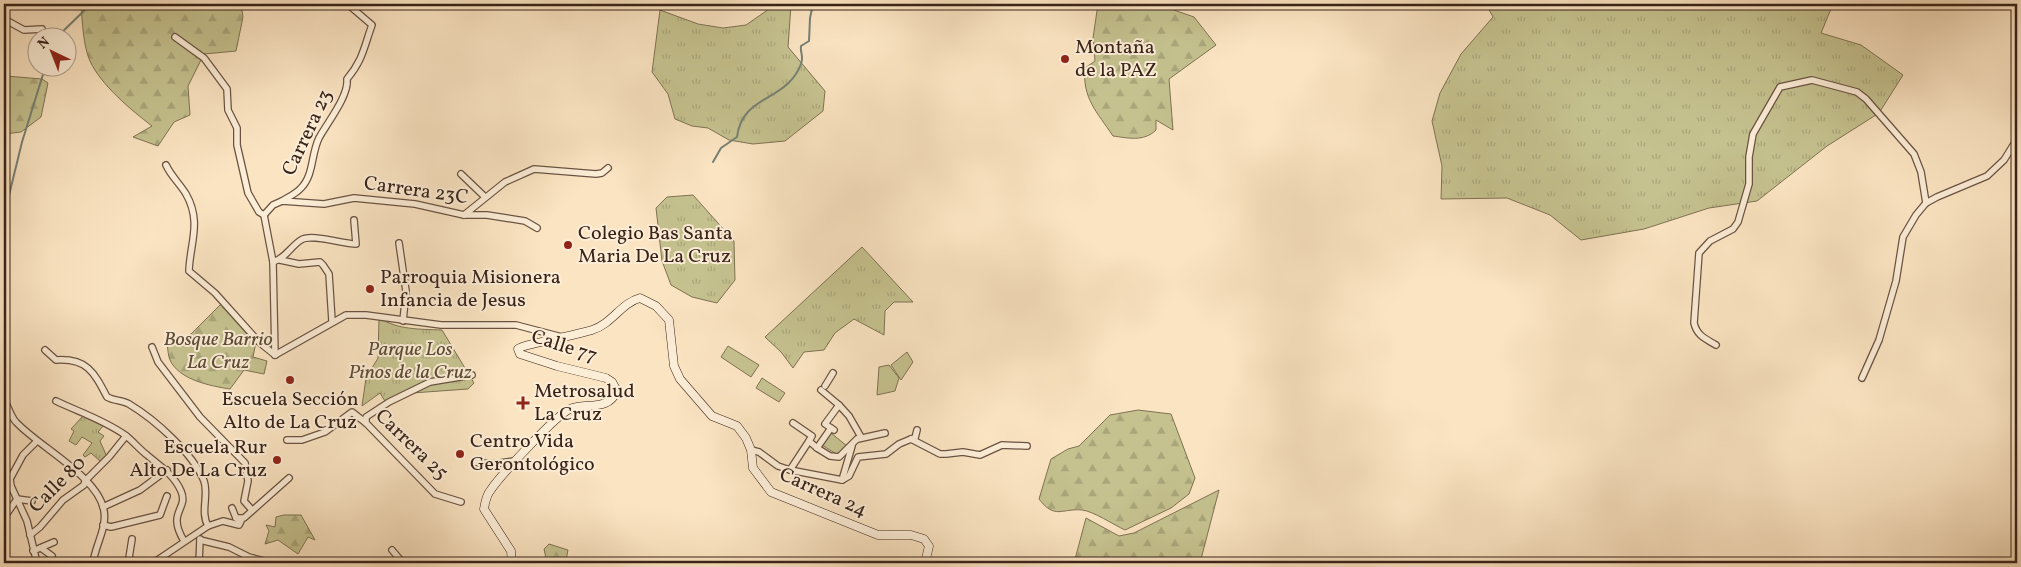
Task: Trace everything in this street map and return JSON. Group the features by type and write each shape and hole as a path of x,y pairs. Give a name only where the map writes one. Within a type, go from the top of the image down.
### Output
{"street":[{"name":"Carrera 23","path":"282,202 301,189 308,178 320,137 348,85 348,79 362,58 368,44 372,25 351,6 344,4"},
{"path":"4,19 24,30 28,30"},
{"path":"175,37 204,58 227,89 228,110 237,128 237,145 248,193 259,212 264,215 273,262 275,355"},
{"path":"1716,345 1696,331 1694,323 1699,253 1710,241 1733,230 1738,222 1749,184 1749,157 1753,134 1780,87 1812,80 1857,92 1866,99 1914,154 1921,172 1926,203"},
{"path":"1862,378 1879,340 1896,281 1903,237 1916,215 1926,203 1960,186 1987,176 2004,160 2017,139"},
{"path":"166,165 186,193 194,213 196,230 189,271 215,293 259,342 275,355"},
{"path":"464,216 505,182 534,169 596,174 602,173 608,168"},
{"name":"Carrera 23C","path":"460,174 485,197"},
{"name":"Carrera 23C","path":"282,202 324,204 354,198 415,204 464,216 487,215 502,219 525,221 537,228"},
{"path":"264,215 273,205 282,202"},
{"name":"Carrera 23C","path":"280,260 302,239 310,237 356,244 354,220"},
{"path":"399,243 406,291 403,321"},
{"path":"273,262 280,260 298,264 320,262 329,274 332,321"},
{"name":"Calle 77","path":"512,563 511,551 484,509 489,492 514,460 564,413 578,408 605,404 614,397 617,391 612,382 606,378 557,366 518,352 522,345 565,338 595,330 613,319 631,301 638,298 646,300"},
{"name":"Carrera 24","path":"646,300 656,306 669,320 674,366 680,380 712,416 737,426 746,438 751,450 753,468 771,492 878,535 911,535 924,538 929,546 925,563"},
{"path":"275,355 332,321 346,315 366,315 441,325 516,325 565,338"},
{"path":"152,347 158,362 200,417 245,463 248,481 244,501 252,510"},
{"path":"45,350 56,360 70,360 89,367 98,376 107,397 128,403 156,424 184,451 204,482 204,512 208,526"},
{"path":"833,373 823,388 849,416 859,438"},
{"path":"366,423 366,417 430,382 472,375"},
{"path":"4,399 14,421 37,441 65,461 97,494 103,507 104,525 95,549 93,563"},
{"path":"56,401 105,423 126,436 167,470 182,493 182,503 175,520 177,529 184,541"},
{"path":"817,448 833,429 825,424 839,405"},
{"name":"Carrera 25","path":"287,440 302,440 325,432 352,412 366,423 435,494 461,502"},
{"path":"790,470 812,436 793,423"},
{"path":"751,450 759,452 778,466 790,470 842,480 849,476 858,457 886,454 899,444 915,438 917,430"},
{"path":"808,441 830,456 839,457 859,438 885,433"},
{"name":"Calle 80","path":"30,535 40,527 63,500 84,485 85,481 109,457 126,436"},
{"path":"842,480 850,451 859,438"},
{"path":"911,439 940,454 963,452 980,455 1002,446 1027,446"},
{"path":"37,441 23,455 12,473 10,486 17,499 30,535 37,563"},
{"path":"481,462 474,462 493,464 514,460"},
{"path":"103,507 140,490 167,470"},
{"path":"236,518 244,518 289,478"},
{"path":"104,525 112,527 160,515 167,496"},
{"path":"17,499 32,501"},
{"path":"4,518 17,499"},
{"path":"153,563 208,526 224,521 239,524 241,521 236,518 232,508"},
{"path":"198,532 200,563"},
{"path":"130,563 132,538"},
{"path":"200,540 272,563"},
{"path":"34,551 54,542"},
{"path":"41,548 52,556"},
{"path":"392,550 403,563"}],"green space":[{"path":"85,4 241,4 243,17 236,51 204,54 188,86 190,115 174,122 158,146 133,137 152,126 109,88 90,61 85,42 81,8"},
{"path":"1098,4 1157,4 1194,17 1216,45 1169,79 1173,130 1156,120 1156,130 1141,138 1113,136 1096,112 1086,88 1085,68 1095,61 1093,38"},
{"path":"1486,4 1833,4 1821,33 1861,45 1903,75 1879,113 1827,146 1757,201 1709,208 1644,229 1581,240 1550,215 1507,198 1441,199 1442,166 1432,121 1440,93 1461,54 1493,17"},
{"path":"791,5 788,47 825,91 823,111 785,141 753,144 729,140 708,128 692,126 675,119 668,94 652,72 660,10 698,24 723,28 746,25 772,7"},
{"path":"6,76 42,79 48,83 41,117 21,132 4,134 4,78"},
{"path":"693,195 734,241 735,280 717,303 692,297 671,285 662,261 656,208 667,197"},
{"path":"862,247 913,302 894,302 885,311 884,335 854,319 835,333 824,350 804,352 793,368 781,352 765,337"},
{"name":"Bosque Barrio La Cruz","path":"221,304 256,342 253,357 267,361 264,374 244,370 230,389 196,381 180,373 174,367 168,354 167,344 191,334"},
{"name":"Parque Los Pinos de la Cruz","path":"379,318 402,327 442,330 474,383 468,389 412,393 388,406 380,393 362,406 366,378 378,358"},
{"path":"728,346 759,365 751,377 721,357"},
{"path":"907,352 913,362 901,380 891,365"},
{"path":"889,365 899,378 895,391 877,395 879,367"},
{"path":"762,378 785,393 779,402 756,388"},
{"path":"1138,410 1171,414 1195,478 1189,494 1171,508 1125,530 1087,511 1054,511 1039,499 1051,459 1068,449 1079,446 1110,415"},
{"path":"83,416 104,425 98,432 104,436 100,441 107,457 101,462 91,453 85,457 83,455 92,443 82,437 76,445 69,441 74,431 71,429"},
{"path":"831,433 847,446 838,455 822,445"},
{"path":"1219,490 1200,563 1074,563 1086,518 1119,536 1134,533"},
{"path":"301,515 315,540 308,537 298,554 278,540 265,544 269,531 266,525 275,527 276,517"},
{"path":"549,544 568,550 566,560 569,563 547,563 544,549"}],"waterway":[{"path":"66,28 91,4"},
{"path":"713,162 721,148 737,137 741,123 747,113 786,85 794,76 802,61 801,46 809,41 813,4"},
{"path":"4,216 22,142 42,78"}],"place":[{"name":"Montaña de la PAZ","path":"1065,59"},
{"name":"Colegio Bas Santa Maria De La Cruz","path":"568,245"},
{"name":"Parroquia Misionera Infancia de Jesus","path":"370,289"},
{"name":"Escuela Sección Alto de La Cruz","path":"290,380"},
{"name":"Metrosalud La Cruz","path":"523,403"},
{"name":"Centro Vida Gerontológico","path":"460,454"},
{"name":"Escuela Rur Alto De La Cruz","path":"277,460"}]}
